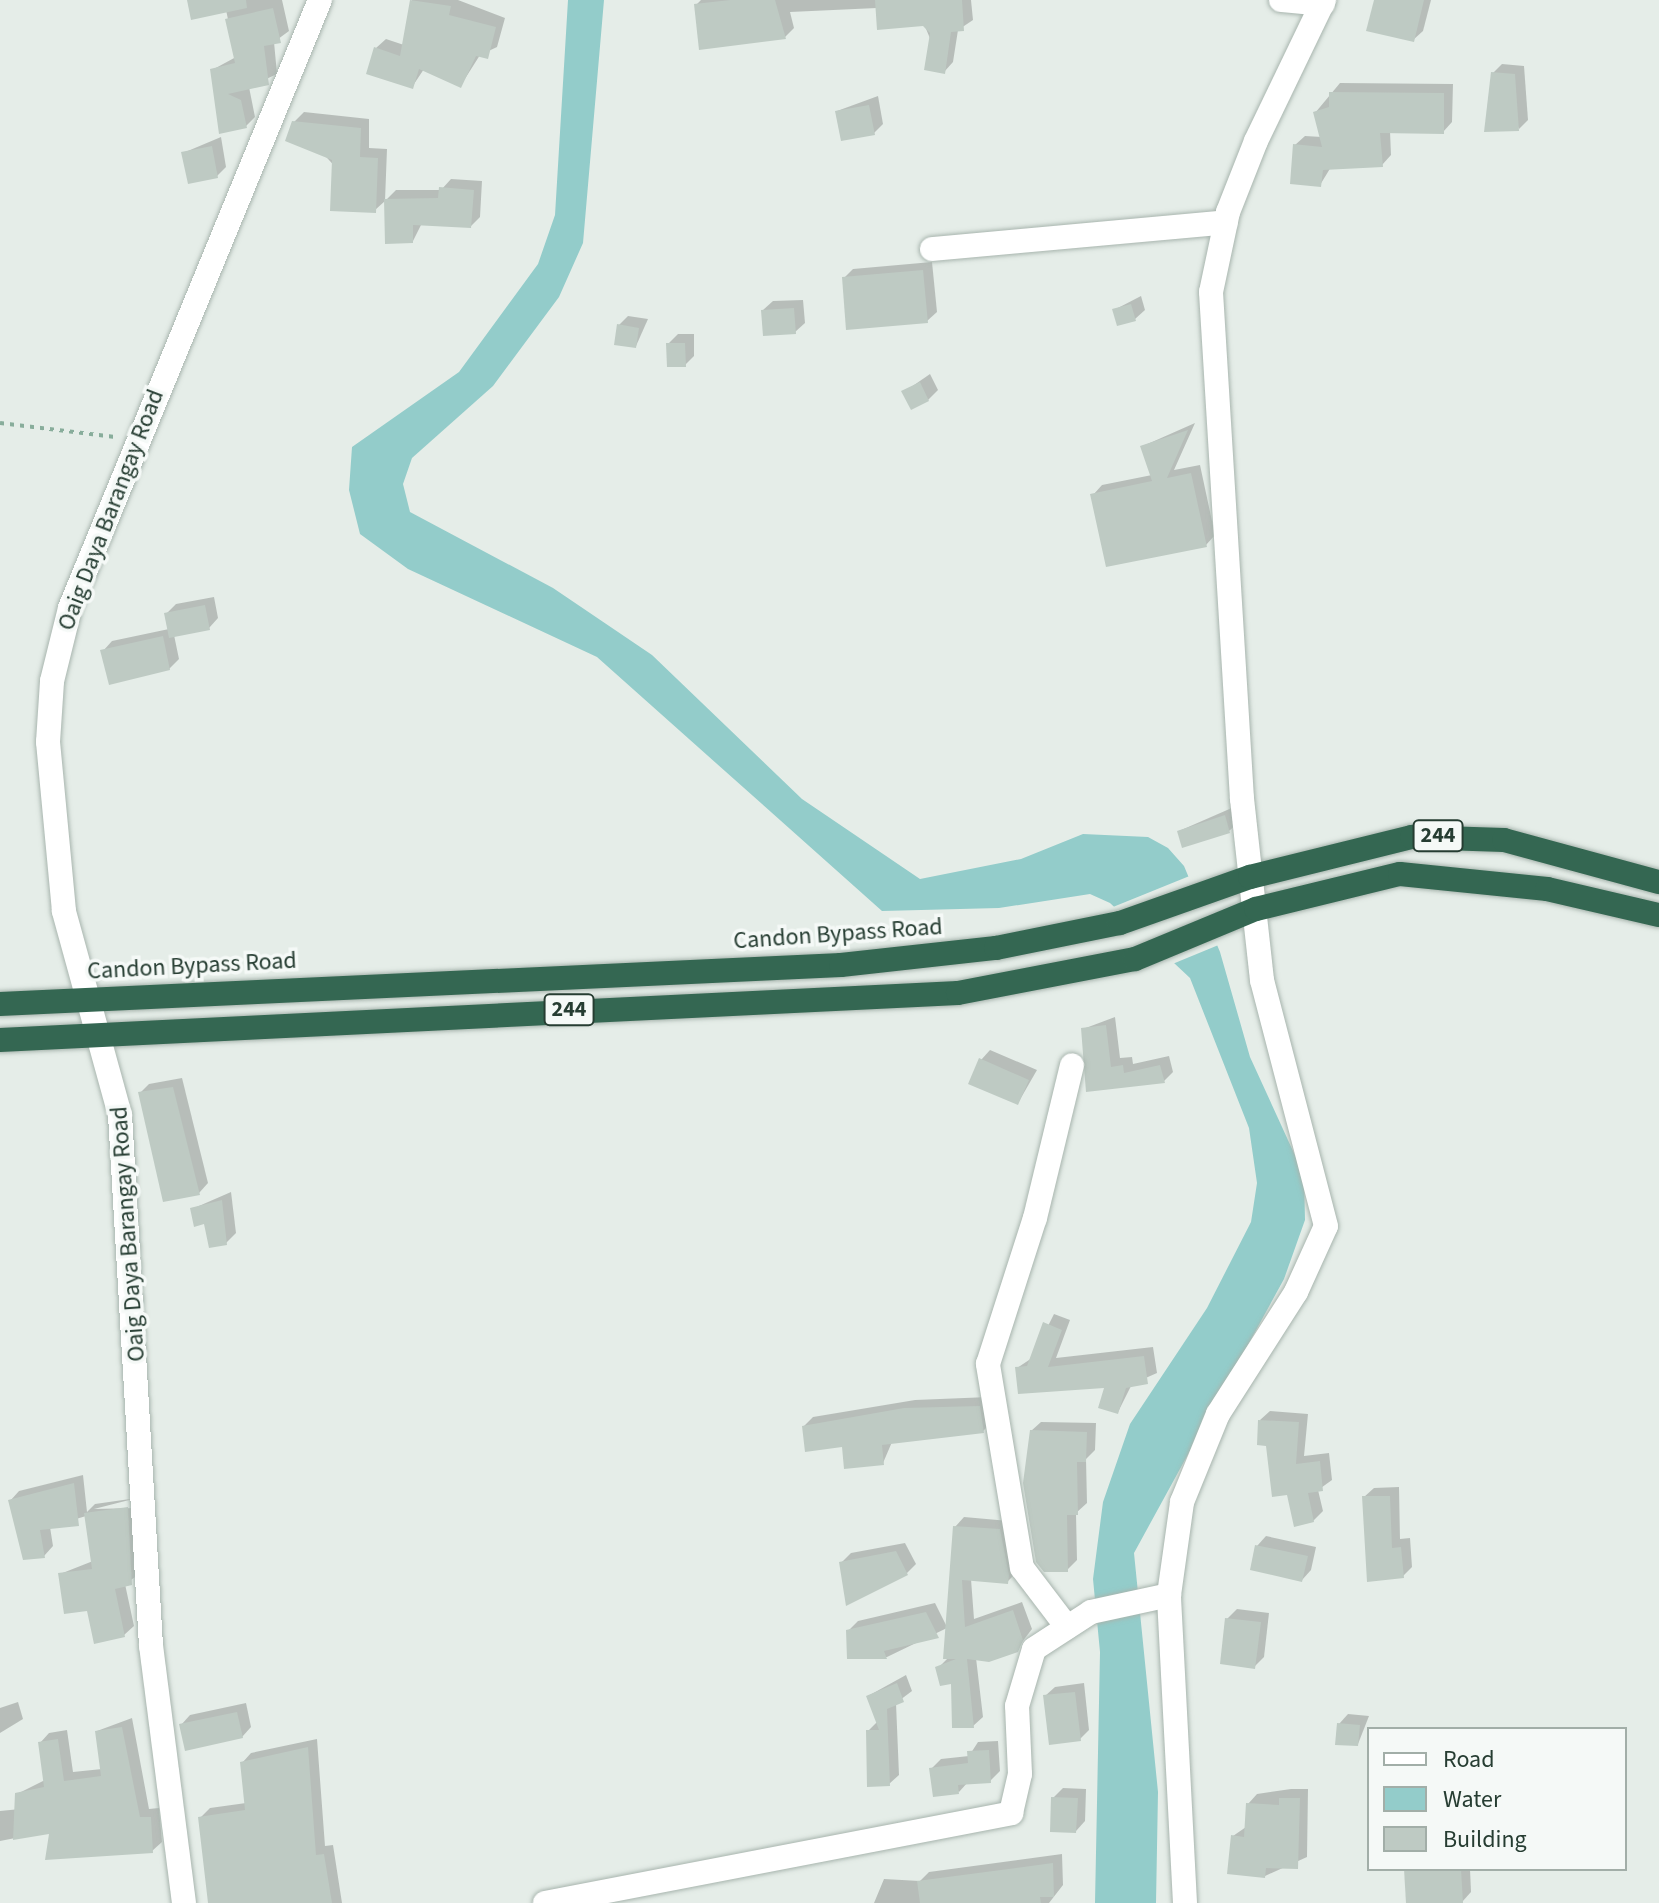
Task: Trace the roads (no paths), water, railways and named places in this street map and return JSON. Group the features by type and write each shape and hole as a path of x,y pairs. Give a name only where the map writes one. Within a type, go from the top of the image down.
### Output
{"highway":[{"name":"Candon Bypass Road","path":"0,1004 841,965 996,948 1120,923 1217,886 1378,841 1441,836 1528,845 1659,882"},
{"name":"244","path":"0,1040 958,993 1135,959 1256,909 1374,878 1447,873 1659,915"}],"street":[{"name":"Oaig Daya Barangay Road","path":"184,1903 151,1646 129,1197 115,1082 86,999 55,848 52,681 70,608 320,0"},
{"path":"1185,1903 1169,1595 1182,1502 1205,1440 1296,1292 1326,1226 1262,980 1250,877 1212,333 1211,292 1226,222 1324,2 1281,0"},
{"path":"932,249 1226,222"},
{"path":"1067,1627 1022,1568 988,1364 1035,1218 1072,1065"},
{"path":"545,1903 610,1897 1011,1813 1018,1802 1017,1706 1026,1662 1067,1627 1091,1612 1169,1595"}],"water":[{"path":"568,0 604,0 583,243 559,297 493,386 412,458 403,484 410,512 553,588 652,655 802,799 920,879 1021,859 1083,834 1148,837 1168,848 1184,866 1220,952 1250,1057 1304,1175 1305,1220 1284,1279 1134,1553 1158,1792 1156,1903 1095,1903 1100,1652 1093,1579 1103,1502 1130,1424 1207,1308 1251,1222 1257,1183 1249,1128 1190,978 1110,903 1090,894 999,908 882,911 597,657 408,569 360,534 349,490 352,447 459,372 538,264 555,215"}]}
